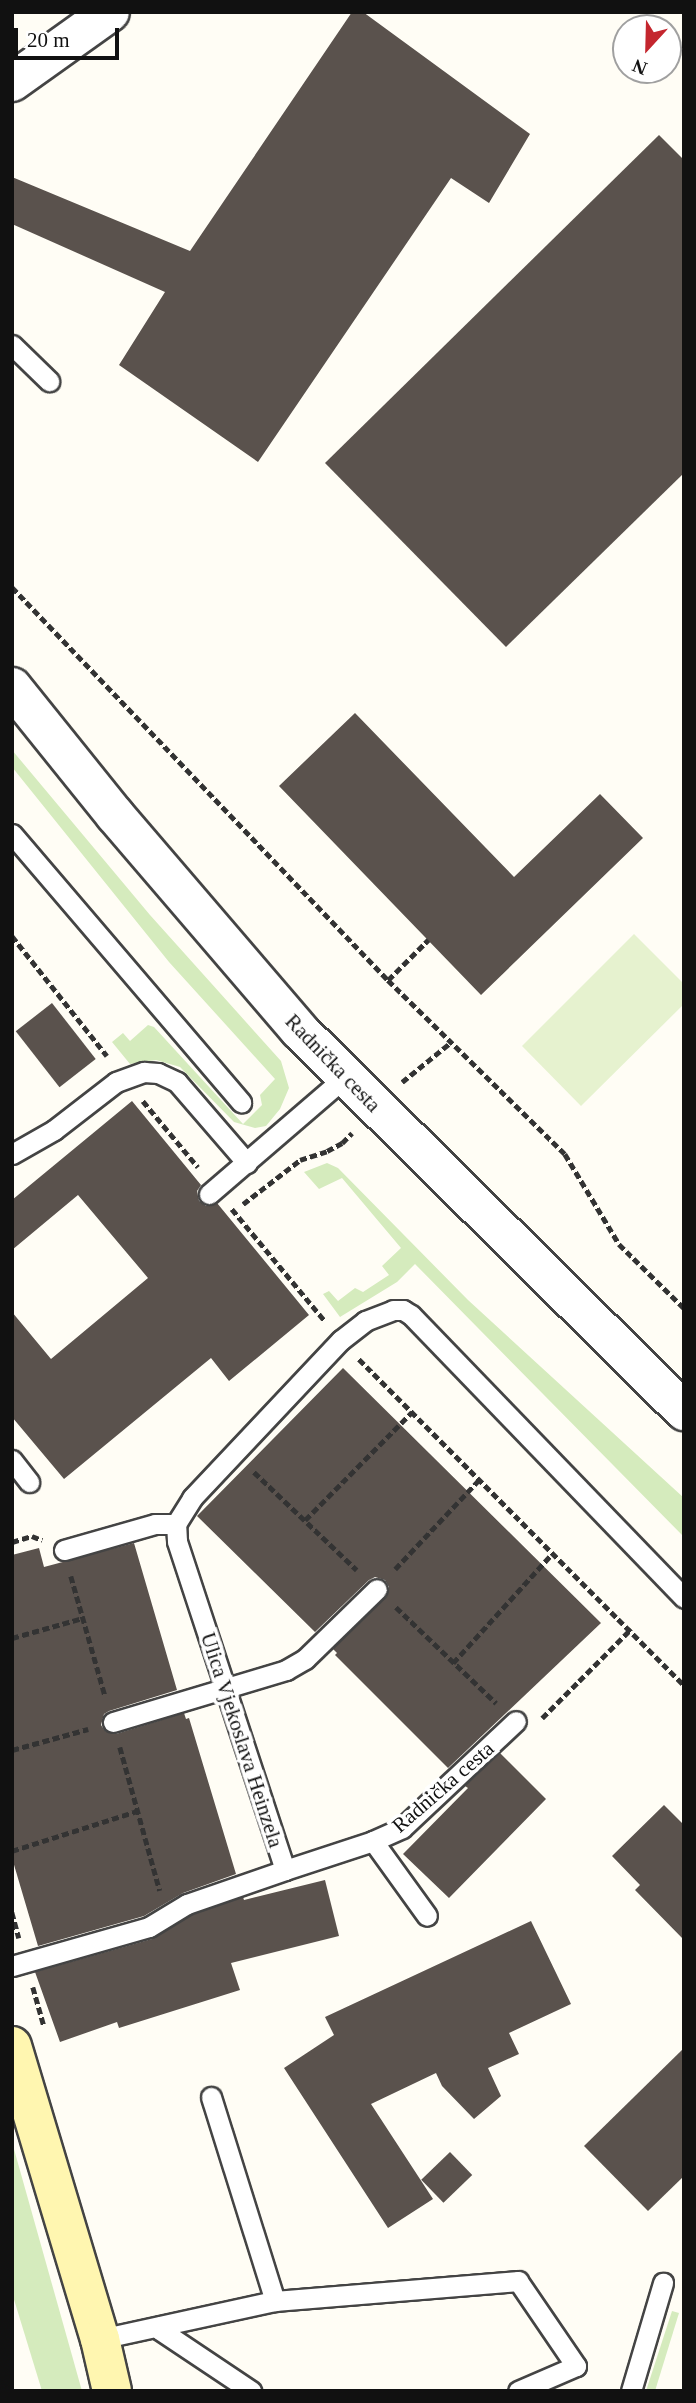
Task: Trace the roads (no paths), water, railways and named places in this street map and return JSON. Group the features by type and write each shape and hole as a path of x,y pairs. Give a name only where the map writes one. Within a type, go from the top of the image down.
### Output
{"main road":[{"path":"12,2046 100,2339 112,2391"}],"street":[{"path":"12,82 110,12"},
{"name":"Radnička cesta","path":"12,687 124,825 344,1078 684,1411"}],"lane":[{"path":"12,345 49,381"},
{"path":"12,834 241,1102"},
{"path":"12,1154 54,1130 116,1082 144,1072 158,1073 177,1082 247,1163"},
{"path":"209,1194 344,1078"},
{"path":"64,1550 155,1524 176,1524 192,1498 341,1340 382,1313 402,1310 684,1598"},
{"path":"12,1460 29,1482"},
{"name":"Ulica Vjekoslava Heinzela","path":"12,1966 149,1927 187,1904 285,1870 177,1541 176,1524"},
{"path":"113,1722 264,1678 305,1659 377,1589"},
{"name":"Radnička cesta","path":"285,1870 373,1842 402,1828 516,1721"},
{"path":"373,1842 427,1916"},
{"path":"211,2097 275,2301"},
{"path":"100,2339 275,2301 517,2281 576,2366 518,2391"},
{"path":"631,2391 663,2283"},
{"path":"161,2326 160,2330 251,2391"}]}
